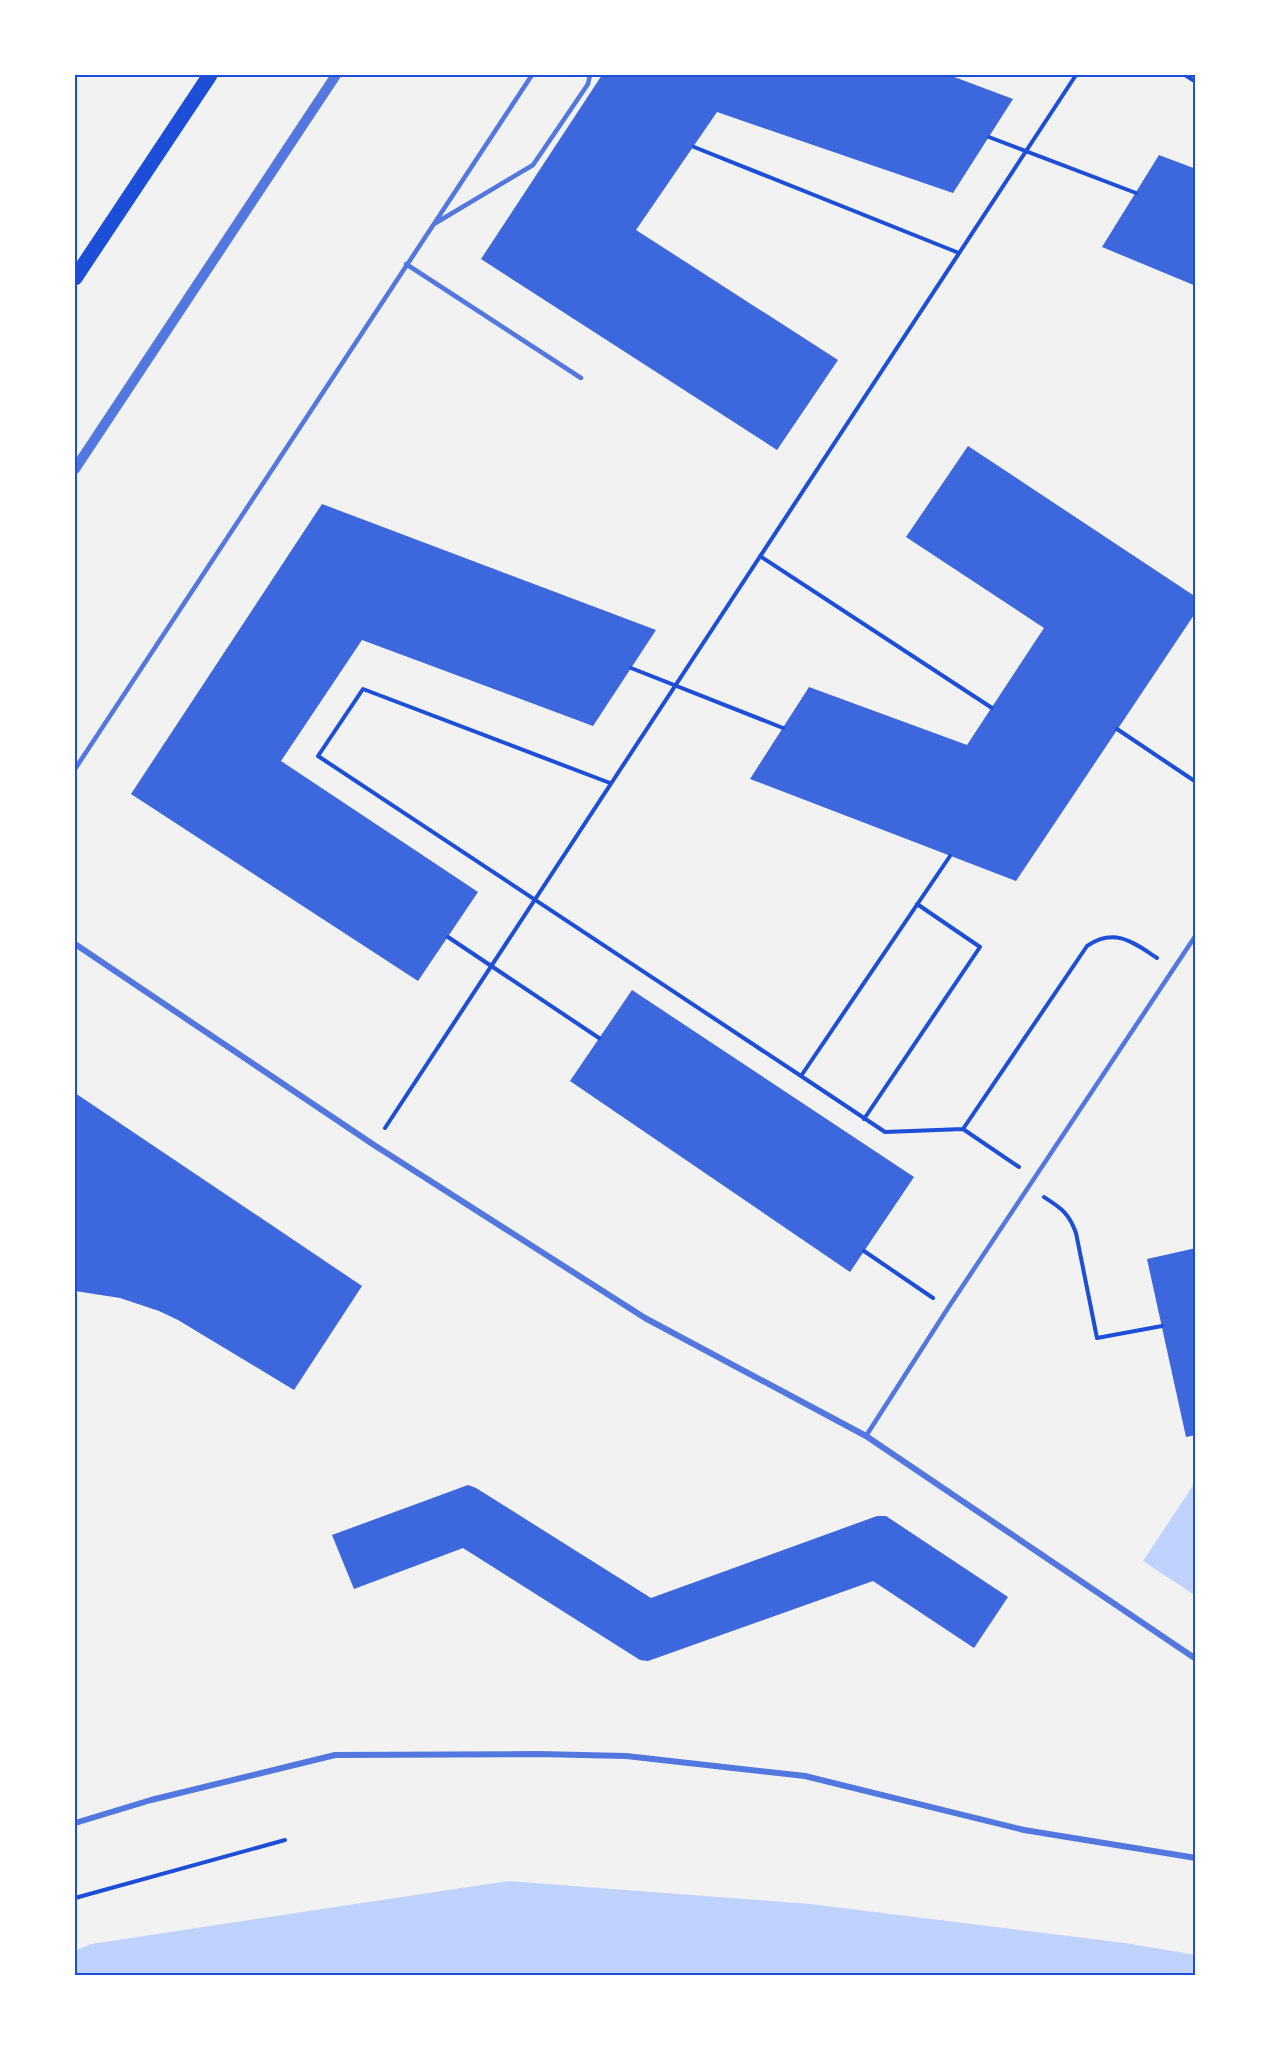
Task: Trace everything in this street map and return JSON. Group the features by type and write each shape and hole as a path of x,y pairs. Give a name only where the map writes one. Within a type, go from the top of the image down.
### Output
{"main road":[{"path":"75,278 210,75"}],"street":[{"path":"75,468 336,75"},
{"path":"75,944 374,1145 645,1318 866,1436 1196,1659"},
{"path":"75,1823 151,1800 335,1755 626,1756 805,1776 1024,1830 1196,1858"}],"lane":[{"path":"75,769 531,75"},
{"path":"432,226 533,165 588,84 590,75"},
{"path":"406,264 580,378"},
{"path":"866,1436 948,1308 1196,935"}],"path":[{"path":"374,1145 1076,75"},
{"path":"1185,75 1196,82"},
{"path":"988,137 1136,193"},
{"path":"694,147 959,253"},
{"path":"760,556 992,708"},
{"path":"631,668 783,728"},
{"path":"610,783 363,689 318,756 885,1132 963,1129 1035,1177"},
{"path":"1117,729 1196,782"},
{"path":"801,1076 950,856"},
{"path":"864,1119 980,947 917,904"},
{"path":"448,937 599,1038"},
{"path":"963,1129 1087,946 1098,939 1121,937 1137,944 1174,969"},
{"path":"1029,1186 1071,1218 1097,1338 1162,1326"},
{"path":"864,1251 948,1308"},
{"path":"75,1898 285,1840"}],"water":[{"path":"1196,1481 1196,1596 1143,1561"},
{"path":"508,1881 810,1904 1125,1943 1196,1955 1196,1976 75,1976 75,1951 91,1944"}],"building":[{"path":"602,75 949,75 1013,99 953,193 717,112 636,230 838,360 777,450 481,259"},
{"path":"1159,155 1196,169 1196,286 1102,247"},
{"path":"968,446 1196,597 1196,612 1016,881 750,779 809,687 967,745 1044,628 906,537"},
{"path":"322,504 656,630 593,726 362,640 281,761 478,892 418,981 131,794"},
{"path":"632,990 914,1177 850,1272 570,1081"},
{"path":"75,1093 362,1286 294,1390 178,1320 159,1311 120,1298 75,1291"},
{"path":"1196,1248 1196,1435 1186,1437 1147,1259"},
{"path":"468,1485 651,1598 877,1516 886,1516 1008,1597 974,1648 873,1581 648,1661 640,1660 463,1548 354,1589 332,1535"}]}
